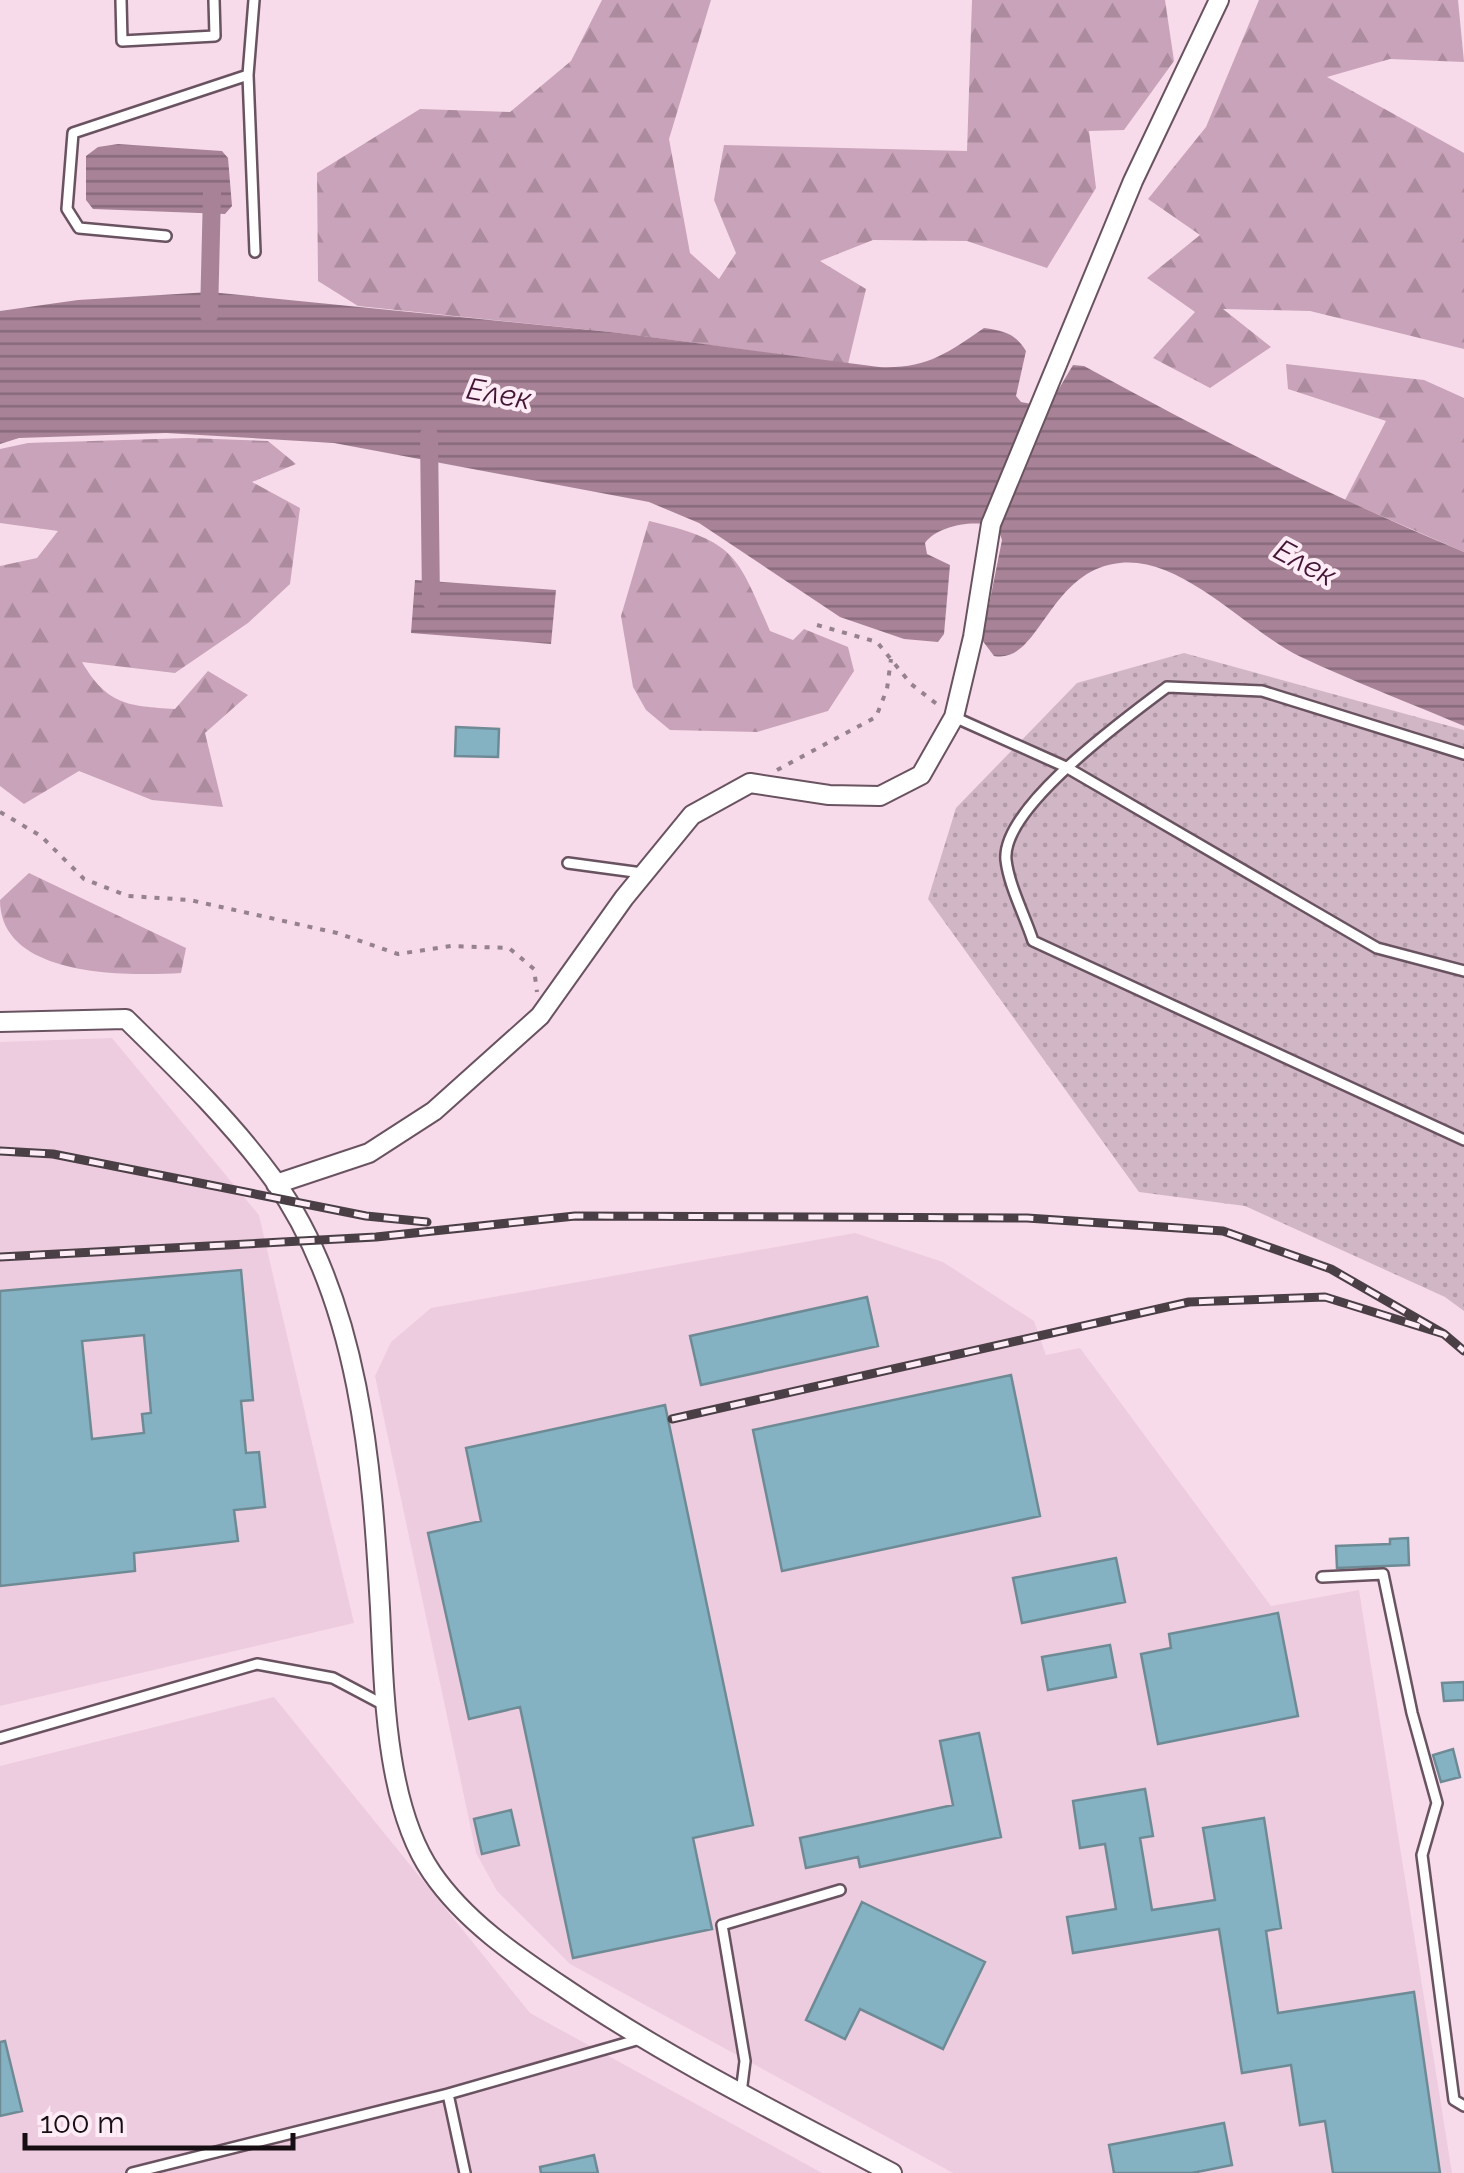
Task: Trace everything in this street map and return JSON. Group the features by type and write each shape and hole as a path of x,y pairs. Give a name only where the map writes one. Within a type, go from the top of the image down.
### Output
{"street":[{"path":"276,1184 369,1153 434,1112 540,1016 644,873 692,815 750,783 829,794 880,796 922,774 954,717 973,637 990,524 1133,180 1219,0"},
{"path":"0,1022 126,1018 200,1092 276,1184 326,1279 357,1385 388,1740 408,1816 431,1872 496,1942 640,2039 892,2173"}],"lane":[{"path":"121,0 122,41 214,36 214,0"},
{"path":"254,0 248,75 255,252"},
{"path":"166,236 79,228 66,209 73,133 248,75"},
{"path":"1464,754 1262,690 1167,687 1066,766 1020,820 1006,857 1033,942 1464,1140"},
{"path":"954,717 1066,766 1377,948 1464,971"},
{"path":"568,863 644,873"},
{"path":"1322,1577 1383,1574 1412,1712 1437,1803 1422,1855 1454,2100 1464,2106"},
{"path":"0,1738 257,1664 333,1678 385,1705"},
{"path":"741,2093 745,2061 722,1925 840,1890"},
{"path":"132,2173 448,2094 640,2039"},
{"path":"448,2094 465,2173"}],"path":[{"path":"817,625 877,642 912,684 954,717"},
{"path":"750,783 876,716 887,689 891,658"},
{"path":"0,812 41,836 84,879 128,896 190,900 337,933 398,954 451,946 510,948 534,969 540,1016"}],"shaded area":[{"path":"1184,653 1464,730 1464,1311 1445,1297 1245,1206 1139,1192 928,899 956,808 1077,683"},
{"path":"112,1038 259,1215 354,1623 0,1706 0,1042"},
{"path":"855,1233 943,1262 1034,1321 1046,1355 1080,1348 1271,1606 1359,1590 1452,2173 953,2173 570,1964 497,1891 476,1853 375,1376 391,1342 431,1308"},
{"path":"274,1697 530,2013 822,2173 0,2173 0,1766"}],"green space":[{"path":"602,0 711,0 669,139 690,253 719,279 736,253 714,200 724,145 967,151 972,0 1165,0 1174,61 1124,130 1089,131 1096,188 1047,268 967,241 873,240 820,261 866,289 848,364 620,333 358,306 318,281 317,173 420,109 510,112 571,61"},
{"path":"1259,0 1458,0 1464,62 1390,59 1327,77 1464,153 1464,349 1310,311 1223,309 1271,347 1210,388 1153,358 1195,312 1147,278 1200,235 1148,199 1206,127"},
{"path":"1286,364 1424,380 1464,398 1464,552 1345,500 1386,421 1288,389"},
{"path":"188,438 268,441 296,464 252,482 300,508 290,584 248,623 175,673 82,662 100,687 132,704 175,709 208,671 248,695 205,733 223,807 152,800 79,771 24,804 0,786 0,566 37,558 58,531 0,523 0,449 28,443"},
{"path":"649,521 700,536 729,555 749,584 770,631 793,640 804,629 848,647 854,671 828,711 757,732 670,730 646,710 633,687 621,616"},
{"path":"29,873 186,948 181,973 130,974 70,967 21,945 6,926 0,900"}],"water":[{"path":"118,144 222,151 228,158 232,206 225,214 93,209 86,200 86,156 98,147"},
{"name":"Елек","path":"210,292 620,333 879,367 935,358 984,328 1003,332 1018,340 1026,351 1016,396 1021,402 1048,407 1073,365 1084,366 1272,464 1464,552 1464,726 1301,657 1191,583 1144,564 1120,563 1096,569 1076,582 1023,646 1010,655 994,656 982,640 1002,540 998,528 990,525 948,528 925,543 927,554 950,565 944,634 938,642 904,639 840,617 699,523 649,502 334,443 166,433 19,438 0,444 0,311 78,300"},
{"path":"415,580 556,590 551,644 411,633"}],"building":[{"path":"456,727 499,729 498,757 455,756"},
{"path":"241,1270 253,1400 241,1401 246,1453 259,1452 265,1507 234,1510 238,1541 134,1553 135,1571 0,1586 0,1291","holes":["144,1335 151,1413 142,1414 144,1433 92,1439 82,1341"]},
{"path":"867,1297 878,1346 701,1385 690,1336"},
{"path":"1011,1375 1040,1516 782,1571 753,1430"},
{"path":"665,1405 753,1825 693,1838 712,1929 573,1958 520,1707 469,1719 428,1533 481,1521 466,1448"},
{"path":"1408,1538 1409,1565 1337,1568 1336,1546 1390,1544 1390,1539"},
{"path":"1116,1558 1125,1602 1022,1623 1013,1578"},
{"path":"1278,1613 1298,1716 1158,1744 1141,1654 1171,1648 1169,1634"},
{"path":"1110,1645 1116,1677 1048,1690 1042,1657"},
{"path":"1464,1682 1464,1700 1444,1701 1442,1683"},
{"path":"979,1733 1001,1837 860,1867 858,1857 806,1868 800,1838 953,1805 940,1741"},
{"path":"1453,1749 1460,1777 1441,1782 1433,1755"},
{"path":"1145,1789 1153,1836 1140,1838 1152,1910 1215,1900 1203,1828 1264,1818 1281,1928 1266,1931 1278,2013 1414,1992 1440,2173 1333,2173 1325,2121 1300,2125 1291,2065 1242,2073 1219,1929 1073,1953 1067,1917 1116,1909 1105,1844 1080,1848 1073,1801"},
{"path":"511,1810 519,1845 482,1854 474,1819"},
{"path":"862,1902 985,1962 943,2049 860,2009 845,2039 806,2020"},
{"path":"5,2041 22,2111 0,2116 0,2042"},
{"path":"1224,2123 1232,2165 1192,2173 1114,2173 1109,2145"},
{"path":"594,2155 598,2173 541,2173 540,2167"}],"waterway":[{"path":"209,315 212,193"},
{"path":"429,435 431,601"}],"railway":[{"path":"0,1151 53,1154 366,1216 427,1222"},
{"path":"0,1257 376,1237 575,1216 1027,1218 1223,1231 1331,1269 1444,1334"},
{"path":"672,1419 1189,1302 1325,1297 1444,1334 1464,1351"}]}
